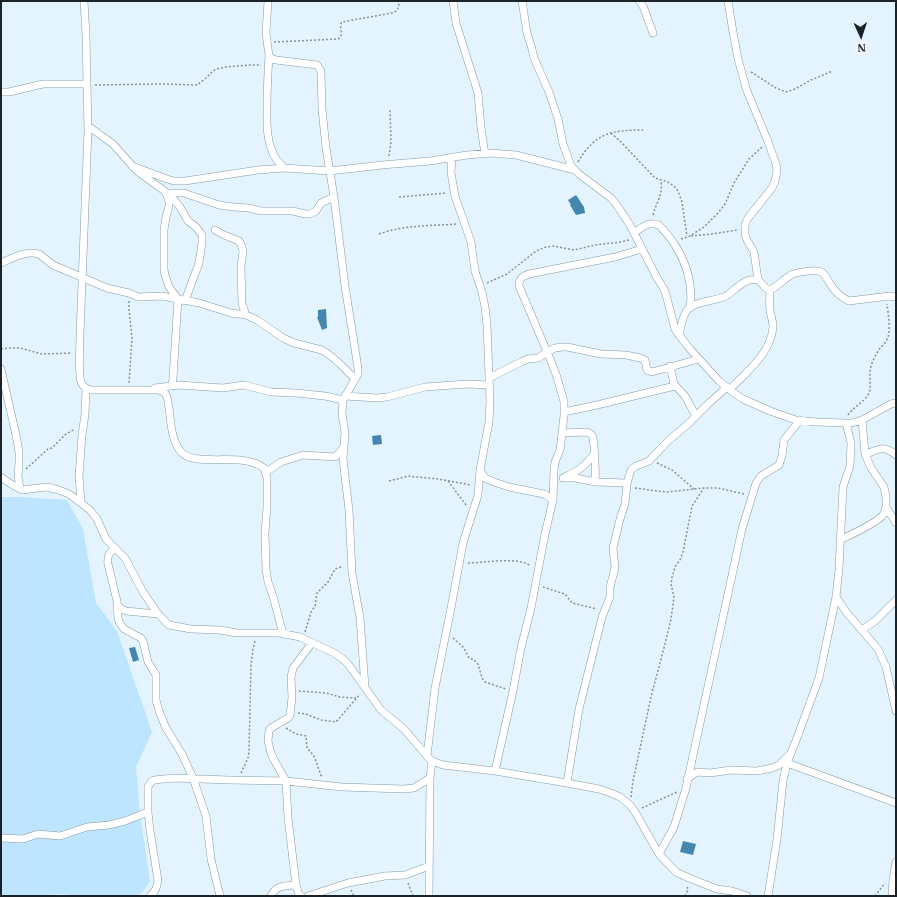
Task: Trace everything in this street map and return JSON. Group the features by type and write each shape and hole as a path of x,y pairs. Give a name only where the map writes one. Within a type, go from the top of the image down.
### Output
{"street":[{"path":"81,503 79,476 86,389 81,380 80,352 88,126 84,1"},
{"path":"268,1 266,33 269,56 267,81 267,128 268,138 273,154 284,168"},
{"path":"454,1 456,23 480,102 481,128 485,154"},
{"path":"522,1 527,33 533,54 550,92 569,162 575,170 601,192 611,198 616,204 630,225 665,292 675,329 719,381 743,399 770,411 796,420 845,423 862,420 891,404 896,403"},
{"path":"639,1 643,6 653,33"},
{"path":"728,1 739,64 747,91 776,164 776,177 772,188 746,221 745,230 747,240 753,248 758,280 770,290"},
{"path":"269,56 276,60 317,65 321,71 322,109 326,148 358,368 358,374 344,398 342,414 345,433 343,459 349,510 352,567 360,618 365,688"},
{"path":"1,92 9,92 43,84 87,84"},
{"path":"88,126 112,144 145,178 173,198 188,221 196,227 202,235 199,263 181,300 172,385"},
{"path":"132,166 174,181 185,181 258,170 284,168 330,171 491,153 516,155 575,170"},
{"path":"429,896 430,759 435,688 460,565 463,543 478,495 480,470 489,422 487,325 480,286 475,270 471,242 455,193 451,172 452,157"},
{"path":"166,193 184,193 219,205 249,208 261,211 293,211 305,214 310,214 316,211 321,203 334,197"},
{"path":"166,193 169,206 164,230 164,275 169,288 181,300"},
{"path":"636,236 648,224 652,223 659,226 673,242 685,264 688,273 691,293 690,308"},
{"path":"215,230 239,241 241,244 242,304 246,315"},
{"path":"495,771 553,500 555,462 560,450 564,412 564,402 557,378 519,286 520,279 529,274 615,257 642,249"},
{"path":"1,263 31,252 36,253 53,265 107,288 129,293 138,297 162,296 199,303 231,313 246,315 257,320 283,338 294,343 326,352 340,363 355,379"},
{"path":"770,290 794,274 816,271 822,272 833,290 849,301 896,297"},
{"path":"679,335 684,316 687,310 692,306 725,296 747,281 755,279 758,280"},
{"path":"567,782 579,709 604,610 610,597 610,587 615,568 613,548 620,519 626,504 627,485 631,470 649,460 669,440 687,426 696,416 751,368 765,351 773,328 770,311 770,290"},
{"path":"144,390 172,385 223,388 244,386 271,392 344,398 378,398 425,387 489,382 521,362 528,359 538,358 555,348 567,347 601,354 640,358 645,360 648,370 652,372 699,359"},
{"path":"670,366 675,386 685,396 696,416"},
{"path":"1,369 19,452 18,478 20,489"},
{"path":"564,412 675,386"},
{"path":"86,389 162,390 167,396 176,444 186,456 193,459 227,459 255,463 264,468 267,478 265,533 266,569 268,582 283,634"},
{"path":"659,854 674,827 686,788 742,529 756,483 766,473 779,465 784,440 800,420"},
{"path":"840,540 878,520 884,514 886,507 884,487 871,468 865,454 862,420"},
{"path":"768,896 777,839 783,781 787,763 818,678 836,598 843,487 850,466 851,443 845,423"},
{"path":"562,434 586,432 593,436 596,454 595,482"},
{"path":"266,472 281,462 303,455 335,457 345,444"},
{"path":"865,454 876,449 883,448 891,450 896,455"},
{"path":"554,486 563,478 571,475 586,465 596,454"},
{"path":"480,470 485,478 494,482 509,488 544,494 553,500"},
{"path":"1,477 20,489 24,490 47,487 68,494 90,510 97,519 106,539 125,558 144,592 158,614 166,623 172,626 191,629 283,634 300,638 334,653 348,664 381,710 404,730 430,759 443,765 567,782 611,793 630,804 659,854 676,872 718,889 732,891 747,896"},
{"path":"563,478 576,478 595,482 627,485"},
{"path":"886,507 896,523"},
{"path":"115,548 109,554 107,559 117,604 118,620 126,631 141,638 148,662 156,676 156,700 159,711 166,728 182,754 206,816 211,860 220,896"},
{"path":"836,598 847,613 878,648 886,667 896,711"},
{"path":"862,630 875,621 896,600"},
{"path":"117,604 126,611 158,614"},
{"path":"301,896 299,895 296,885 288,818 286,781 274,760 268,741 269,731 271,728 288,718 290,713 292,689 291,677 293,668 312,643"},
{"path":"687,779 697,772 710,773 731,770 756,771 772,768 779,765 791,753"},
{"path":"787,763 896,803"},
{"path":"150,896 155,892 158,880 148,812 148,787 154,780 192,778 286,781 342,787 409,789 418,786 430,778"},
{"path":"1,838 23,839 38,834 60,836 87,827 109,825 120,822 148,812"},
{"path":"892,896 893,877 896,862"},
{"path":"308,896 366,879 405,875 429,866"},
{"path":"271,896 277,888 296,885"}],"path":[{"path":"267,42 338,39 342,36 340,25 342,22 392,13 398,9 399,1"},
{"path":"739,64 776,88 786,92 833,71"},
{"path":"87,84 197,85 216,69 240,66 268,66"},
{"path":"389,164 391,142 390,110"},
{"path":"575,170 587,148 602,136 624,130 643,130"},
{"path":"611,133 622,142 655,178 668,182 674,186 682,202 689,236"},
{"path":"673,242 689,236 704,227 718,213 725,204 734,183 749,159 768,141"},
{"path":"652,223 653,213 662,187 661,181"},
{"path":"399,196 455,193"},
{"path":"379,234 417,226 464,223"},
{"path":"689,236 745,230"},
{"path":"480,286 507,274 536,251 546,246 574,250 595,245 621,242 636,236"},
{"path":"128,390 132,338 129,293"},
{"path":"845,423 851,411 866,397 870,390 870,371 872,365 877,353 887,340 889,333 889,317 886,297"},
{"path":"1,349 20,348 42,354 80,352"},
{"path":"18,478 32,463 48,449 52,448 66,434 83,426"},
{"path":"649,460 672,470 694,489"},
{"path":"389,481 408,476 479,486"},
{"path":"448,481 453,490 472,513"},
{"path":"627,485 657,491 718,488 752,496"},
{"path":"630,804 633,781 651,697 671,619 674,597 671,584 672,577 675,567 683,552 692,506 704,488"},
{"path":"460,565 466,563 506,561 520,562 529,564 538,573"},
{"path":"300,638 305,631 315,606 317,593 328,582 335,569 344,566 352,567"},
{"path":"536,584 565,594 572,603 604,610"},
{"path":"447,631 464,648 468,656 478,664 482,678 485,682 513,691"},
{"path":"237,780 248,758 250,738 252,655 257,633"},
{"path":"290,713 302,714 321,720 336,722 365,688"},
{"path":"292,689 326,693 340,697 356,698"},
{"path":"279,724 296,734 306,736 307,748 314,756 325,785"},
{"path":"635,812 670,794 686,788"},
{"path":"405,875 413,896"},
{"path":"875,896 883,884 893,877"}],"shaded area":[{"path":"1,497 67,500 83,529 96,603 117,631 152,732 136,767 140,814 150,882 139,896 76,896 63,894 40,896 1,896"}],"building":[{"path":"576,195 584,207 585,213 576,215 570,205 568,200"},
{"path":"326,309 327,328 322,330 317,317 318,310"},
{"path":"381,435 382,444 373,445 372,436"},
{"path":"135,647 139,660 133,662 129,648"},
{"path":"683,841 696,844 693,855 680,852"}]}
